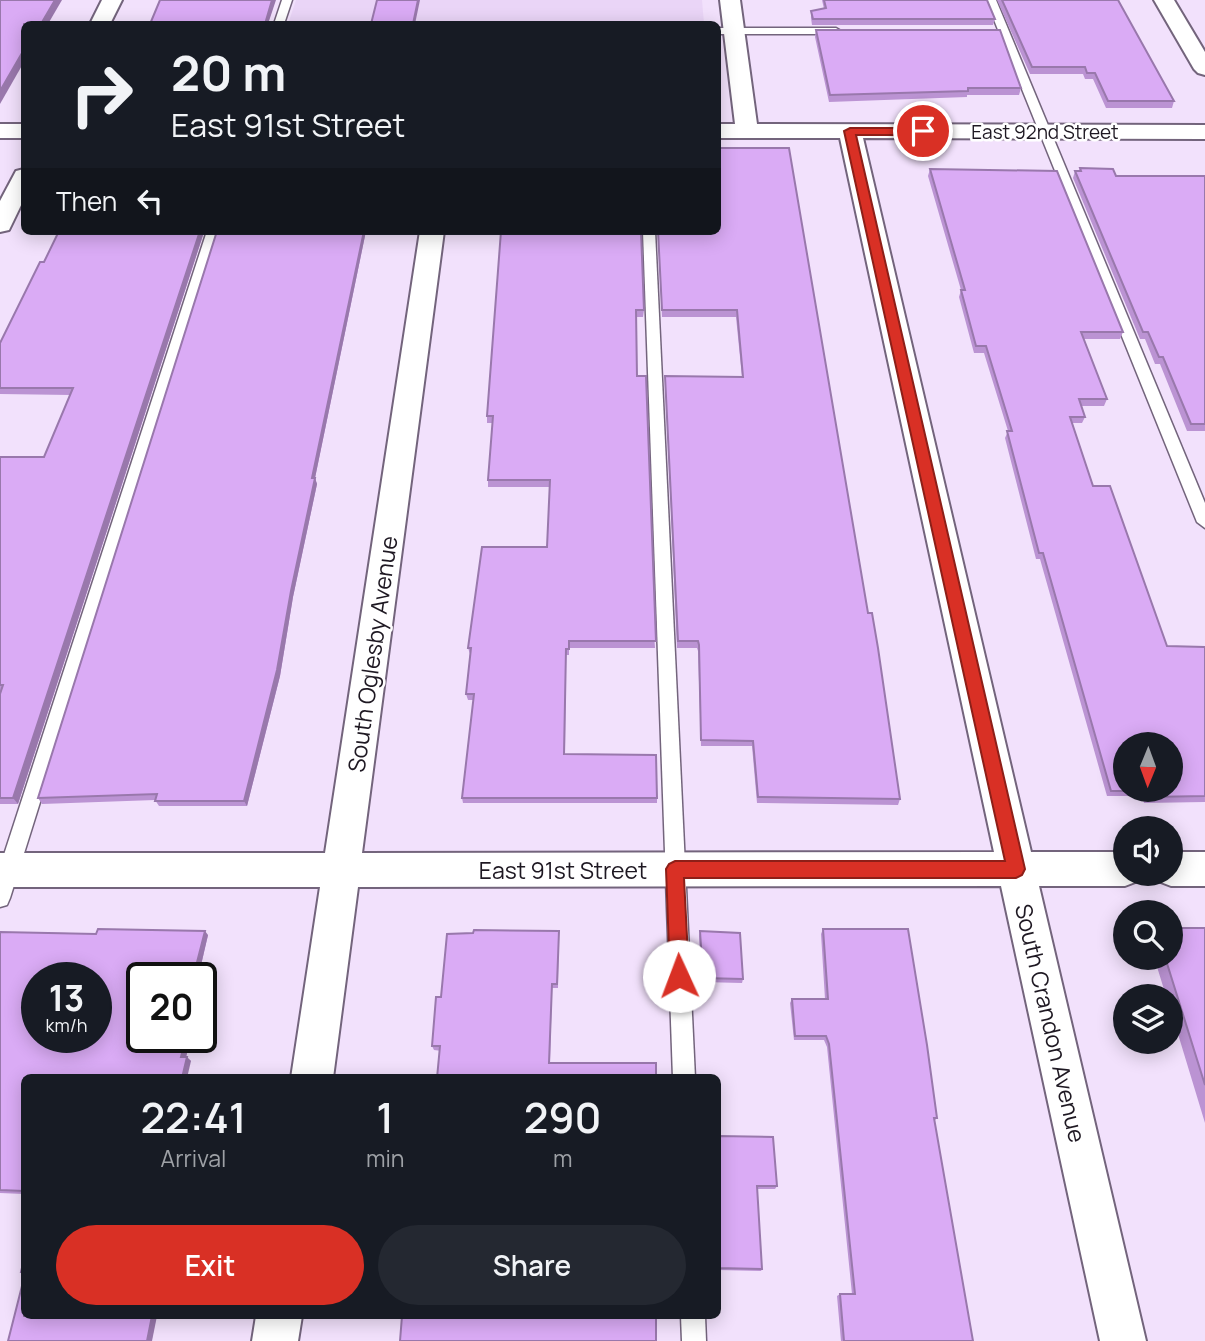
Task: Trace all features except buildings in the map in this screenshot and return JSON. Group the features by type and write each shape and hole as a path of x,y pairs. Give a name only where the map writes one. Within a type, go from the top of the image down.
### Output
{"street":[{"path":"102,21 112,0"},
{"path":"730,0 726,31 747,131"},
{"path":"1164,0 1205,69"},
{"path":"0,131 21,131"},
{"name":"East 92nd Street","path":"721,131 1205,132"},
{"name":"South Crandon Avenue","path":"850,131 1123,1341"},
{"path":"0,225 21,182"},
{"name":"South Oglesby Avenue","path":"313,1074 431,235"},
{"name":"East 91st Street","path":"3,879 341,869 1113,869"},
{"path":"1183,869 1205,869"},
{"path":"275,1341 279,1319"}],"lane":[{"path":"280,21 287,0"},
{"path":"991,0 997,31 1046,131 1205,522"},
{"path":"726,31 853,31"},
{"path":"3,879 212,235"},
{"path":"649,235 684,1074"},
{"path":"693,1319 694,1341"}],"shaded area":[{"path":"296,0 702,0 704,21 289,21"}],"route":[{"path":"679,976 675,869 1016,869 850,131 923,131"}]}
